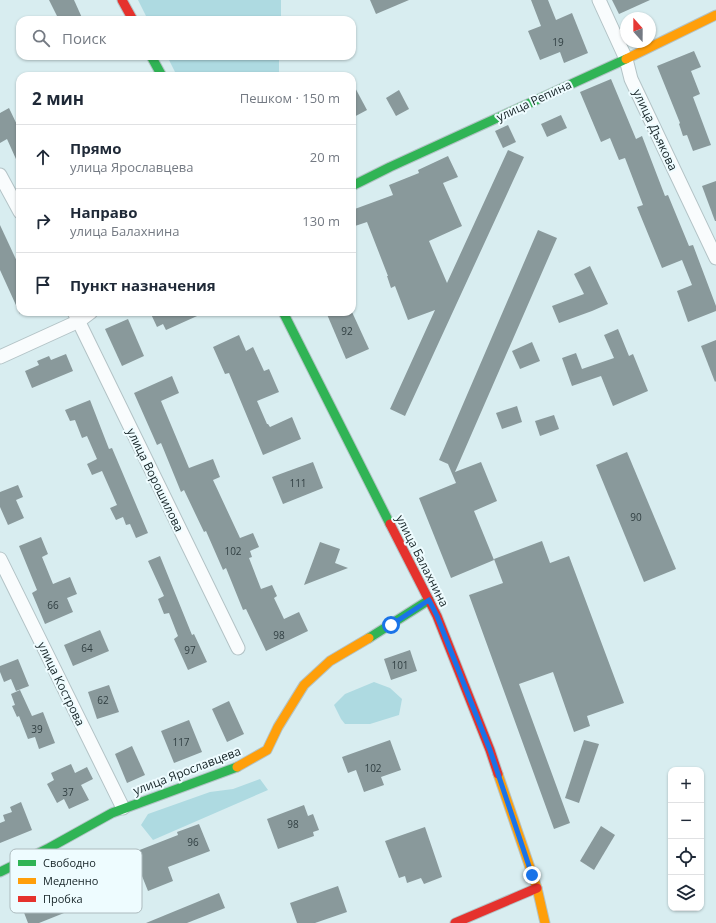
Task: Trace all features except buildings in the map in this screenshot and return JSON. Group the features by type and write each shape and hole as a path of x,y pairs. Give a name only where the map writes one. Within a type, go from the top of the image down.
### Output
{"street":[{"path":"122,0 130,16"},
{"name":"улица Дъякова","path":"599,0 626,58 631,79 716,256"},
{"name":"улица Репина","path":"356,184 716,15"},
{"path":"153,60 160,72"},
{"path":"0,175 16,205"},
{"path":"0,357 76,316"},
{"name":"улица Ворошилова","path":"76,316 238,648"},
{"name":"улица Балахнина","path":"285,316 437,616 490,750 537,888 545,923"},
{"name":"улица Кострова","path":"0,559 123,808"},
{"name":"улица Ярославцева","path":"47,849 123,808 237,767 267,750 278,727 304,685 330,661 362,643 429,600"},
{"name":"улица Ярославцева","path":"0,872 10,867"},
{"path":"455,923 537,888"}],"shaded area":[{"path":"138,0 281,0 281,16 146,16"},
{"path":"169,60 279,60 279,72 175,72"},
{"path":"374,682 390,688 402,699 399,715 370,724 345,724 334,705 345,694"},
{"path":"260,779 268,790 153,840 141,825 148,814 210,792 233,789"}],"traffic: fast":[{"path":"356,184 626,59"},
{"path":"153,60 160,72"},
{"path":"285,316 390,524"},
{"path":"369,638 429,600"},
{"path":"47,849 112,813 237,767"},
{"path":"0,872 10,867"}],"traffic: slow":[{"path":"626,59 716,15"},
{"path":"237,767 267,750 278,727 304,685 330,661 369,638"},
{"path":"498,774 537,888 545,923"}],"traffic: jam":[{"path":"122,0 131,16"},
{"path":"390,524 437,616 498,774"},
{"path":"455,923 537,888"}],"route":[{"path":"391,625 429,600 437,616 490,750 532,875"}]}
